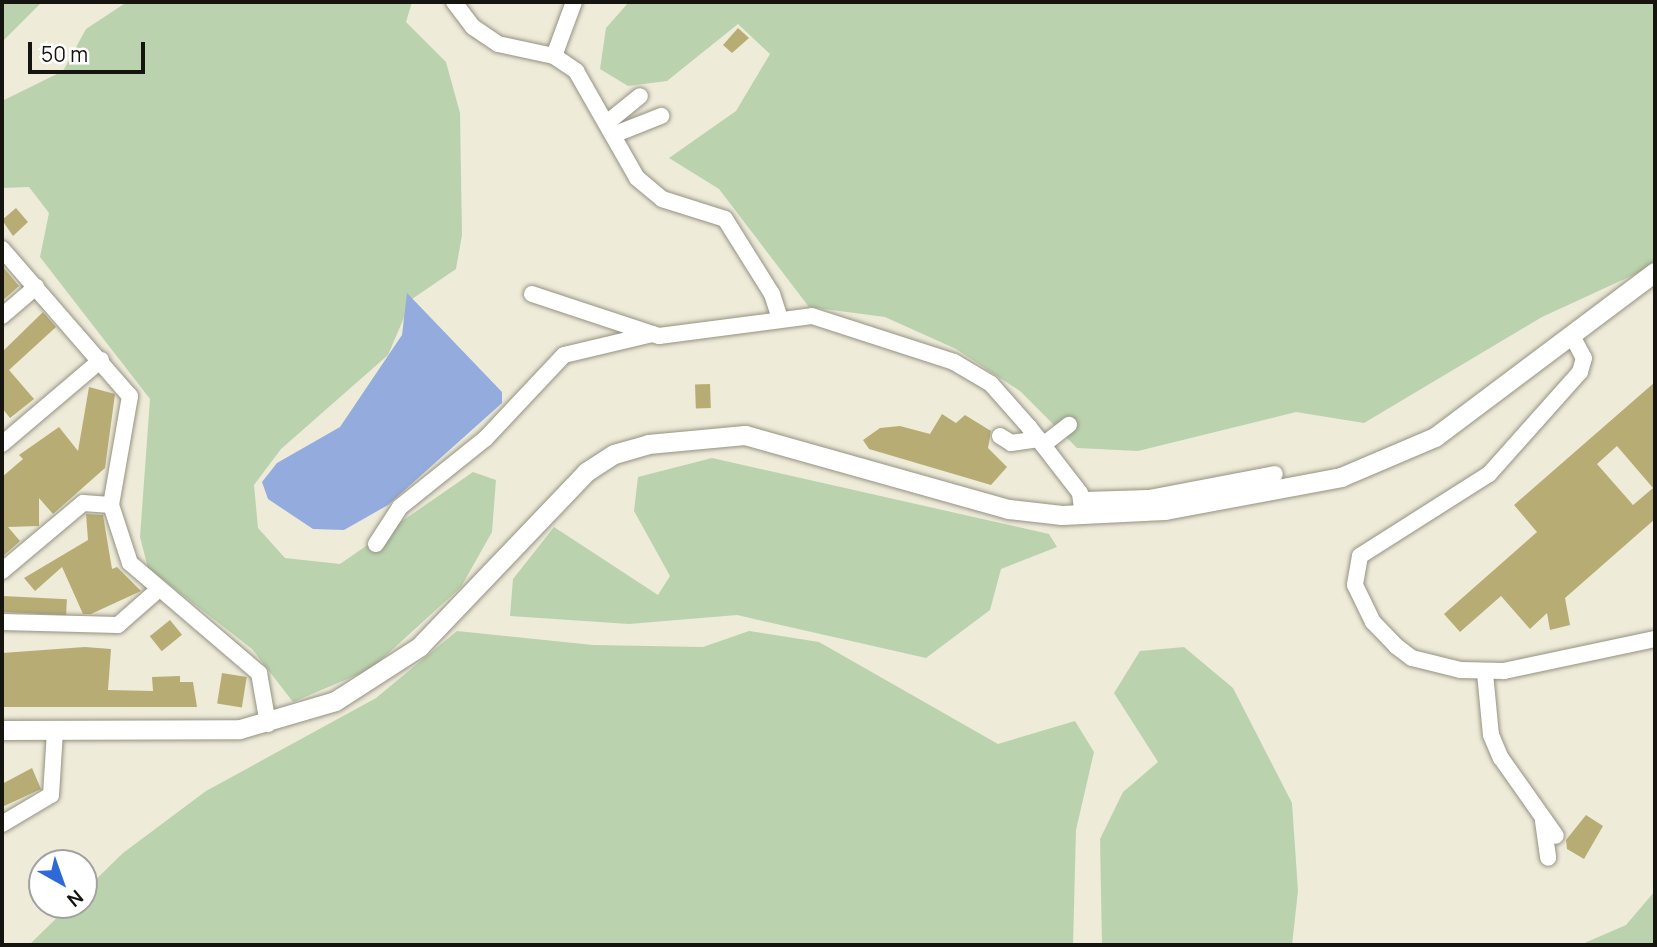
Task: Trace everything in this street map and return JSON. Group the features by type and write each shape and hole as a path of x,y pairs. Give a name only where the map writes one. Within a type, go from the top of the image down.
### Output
{"street":[{"path":"454,2 498,44 554,56 576,71 610,128 626,163 654,193 725,219 772,293 780,319"},
{"path":"554,56 574,2"},
{"path":"610,128 639,96"},
{"path":"610,128 661,116"},
{"path":"2,249 130,396 111,505 130,563 158,590 259,673 268,724"},
{"path":"2,730 55,732 268,724 335,701 419,647 560,495 614,454 648,444 745,435 1009,509 1084,508 1298,487 1383,463 1435,437 1655,272"},
{"path":"2,316 36,287"},
{"path":"532,294 653,334"},
{"path":"376,544 400,507 485,439 564,355 653,334 812,316 954,362 991,384 1041,442 1084,508"},
{"path":"1571,334 1584,358 1580,372 1496,467 1373,544 1354,567 1363,605 1396,646 1431,664 1485,673 1655,639"},
{"path":"2,444 100,360"},
{"path":"1000,436 1012,443 1041,442 1069,425"},
{"path":"1084,508 1275,474"},
{"path":"2,571 83,503 111,505"},
{"path":"2,622 118,625 158,590"},
{"path":"1485,673 1490,734 1543,821 1556,836"},
{"path":"2,824 51,795 55,732"},
{"path":"1543,821 1548,858"}],"green space":[{"path":"2,2 42,2 2,42"},
{"path":"127,2 412,2 406,22 446,62 460,113 462,235 456,269 412,299 388,355 281,449 254,485 258,528 285,558 340,564 473,472 496,480 492,532 461,587 371,669 293,702 252,649 148,568 140,537 150,399 40,257 49,213 29,187 2,188 2,101 63,71 86,29"},
{"path":"629,2 1655,2 1655,265 1542,317 1364,423 1296,412 1138,451 1077,448 1020,391 956,349 885,317 809,307 719,189 669,158 736,111 770,54 738,24 667,81 628,86 600,69 606,28"},
{"path":"712,458 1049,534 1057,547 1001,569 990,610 926,658 737,615 629,624 510,616 513,579 554,527 658,595 670,576 634,511 638,477"},
{"path":"457,631 593,645 703,647 749,631 819,642 998,744 1075,721 1094,752 1076,830 1073,945 29,945 56,919 98,919 98,877 123,853 206,791 376,698"},
{"path":"1184,647 1233,688 1292,803 1298,891 1292,945 1102,945 1100,839 1123,792 1158,762 1114,693 1140,651"},
{"path":"1655,891 1655,945 1580,945 1626,925"}],"water":[{"path":"407,293 502,392 502,403 388,505 344,530 313,529 268,499 262,482 277,463 340,427 402,335"}],"building":[{"path":"738,28 749,38 732,53 723,45"},
{"path":"16,208 28,222 13,236 2,220"},
{"path":"2,266 19,286 2,301"},
{"path":"43,312 56,327 9,370 34,399 10,418 2,408 2,352"},
{"path":"1655,382 1655,519 1565,598 1570,625 1550,630 1547,613 1530,629 1501,596 1460,632 1444,614 1537,532 1514,505","holes":["1617,446 1653,488 1633,505 1597,464"]},
{"path":"710,384 711,408 696,409 695,385"},
{"path":"89,387 115,394 105,468 53,514 39,498 39,526 8,527 20,541 2,557 2,477 23,459 19,455 59,427 78,451"},
{"path":"942,414 956,423 965,415 991,431 988,448 1007,467 991,485 869,449 863,440 880,428 900,426 930,434"},
{"path":"86,514 103,515 112,569 117,567 141,591 91,614 83,614 62,567 35,591 24,578 88,540"},
{"path":"3,596 67,599 66,615 2,612"},
{"path":"170,620 182,635 162,651 150,636"},
{"path":"85,647 111,649 108,690 153,691 152,677 180,676 180,682 193,682 197,707 2,707 2,653"},
{"path":"222,673 247,677 242,708 217,704"},
{"path":"32,768 41,789 2,807 2,784"},
{"path":"1586,815 1603,826 1584,859 1567,849 1566,840"}]}
